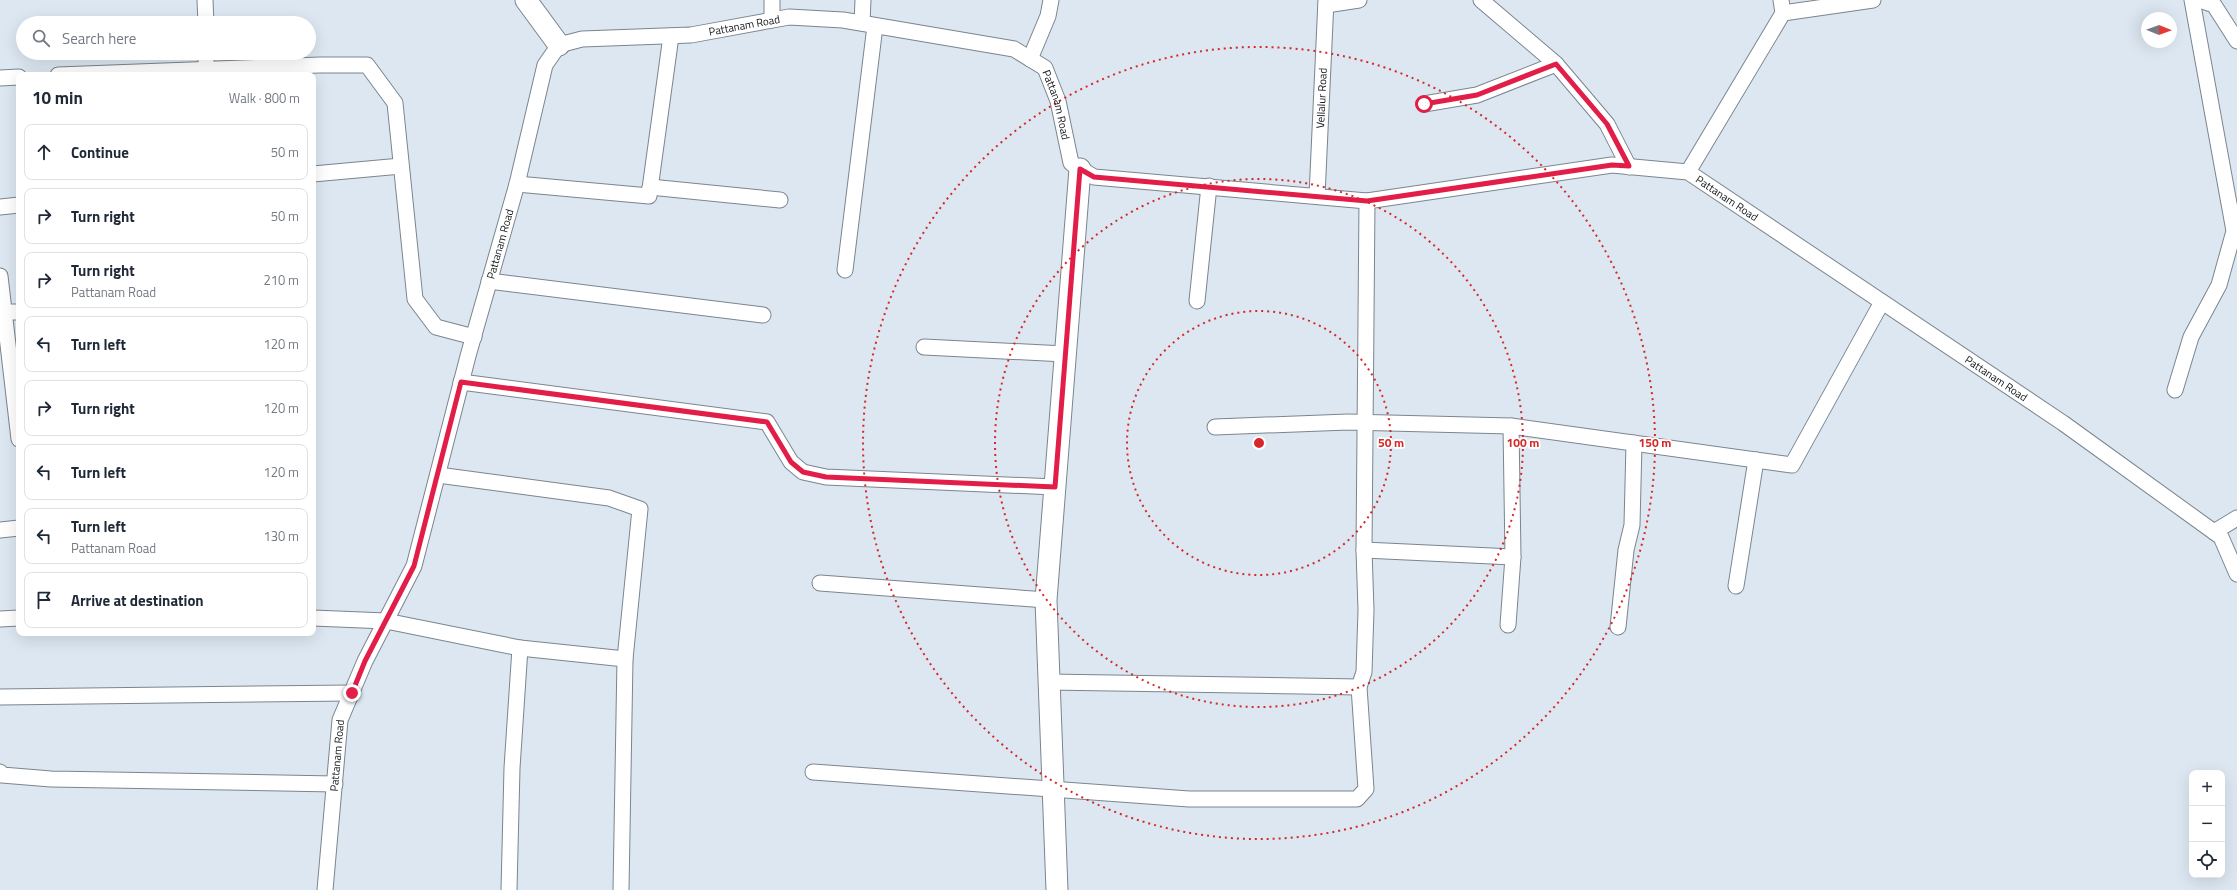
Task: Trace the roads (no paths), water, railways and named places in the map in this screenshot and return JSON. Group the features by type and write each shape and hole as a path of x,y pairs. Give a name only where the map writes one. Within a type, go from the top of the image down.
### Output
{"street":[{"path":"206,0 206,16"},
{"path":"526,0 559,45"},
{"path":"772,0 772,20"},
{"path":"845,270 869,24 863,0"},
{"path":"1030,59 1048,16 1051,0"},
{"path":"1326,2 1359,0"},
{"path":"1481,0 1556,64 1607,124 1629,166"},
{"path":"1688,172 1782,6 1873,0"},
{"path":"2175,390 2191,337 2219,285 2234,231 2192,0"},
{"path":"2199,0 2214,5 2237,41"},
{"name":"Vellalur Road","path":"1318,196 1326,2"},
{"name":"Pattanam Road","path":"325,890 340,720 386,621 414,566 461,382 517,184 546,65 559,45 582,39 691,35 789,17 842,20 1014,49 1045,68 1058,101 1071,163 1094,177 1367,201 1612,165 1688,172 2063,423 2221,537 2237,574"},
{"path":"517,184 649,196 671,36"},
{"path":"206,60 206,72 320,65 367,66 394,103 415,299 436,327 474,337"},
{"path":"1424,104 1477,95 1556,64"},
{"path":"0,78 16,77"},
{"path":"316,174 401,166"},
{"path":"1057,890 1052,790 1046,600 1080,169"},
{"path":"1197,301 1209,186"},
{"path":"650,187 780,200"},
{"path":"813,772 1189,799 1357,799 1366,789 1359,687 1364,672 1366,626 1364,550 1367,422 1365,421 1367,201"},
{"path":"0,206 16,205"},
{"path":"0,276 12,312 16,385"},
{"path":"490,281 763,315"},
{"path":"1215,427 1367,422 1511,426 1792,465 1882,302"},
{"path":"924,347 1065,354"},
{"path":"461,382 767,422 791,462 803,472 826,477 1055,487"},
{"path":"1508,625 1513,557 1511,426"},
{"path":"1618,627 1626,550 1632,525 1634,443"},
{"path":"1736,586 1756,460"},
{"path":"438,475 609,498 640,509 625,659 621,890"},
{"path":"2214,532 2237,518"},
{"path":"0,530 16,528"},
{"path":"1364,550 1513,557"},
{"path":"820,583 1046,600"},
{"path":"0,618 16,618"},
{"path":"316,618 386,621 520,648 625,659"},
{"path":"509,890 512,768 520,648"},
{"path":"1048,682 1359,687"},
{"path":"0,697 352,693"},
{"path":"0,772 2,775 51,779 335,784"}]}
